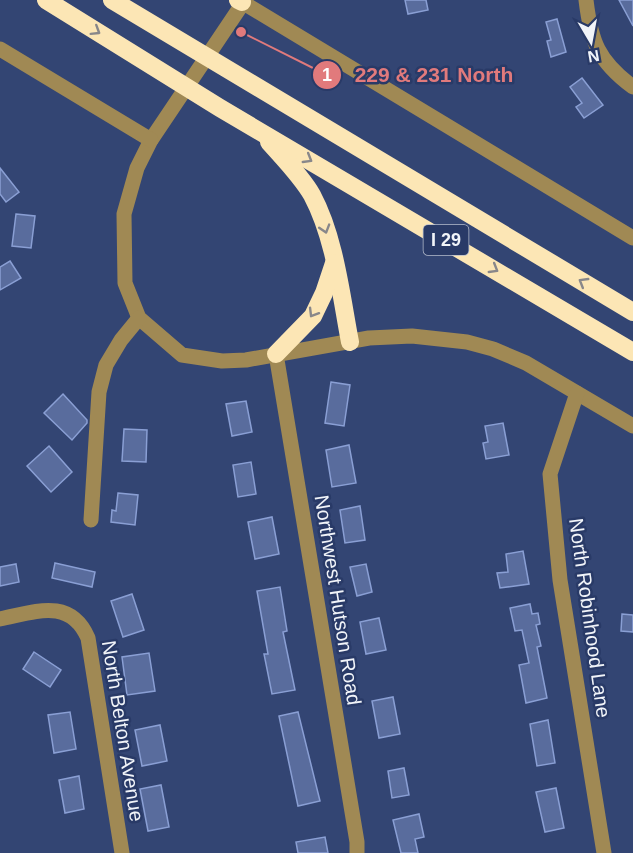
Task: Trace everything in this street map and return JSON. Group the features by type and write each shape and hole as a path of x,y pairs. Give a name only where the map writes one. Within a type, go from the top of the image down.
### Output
{"highway":[{"name":"I 29","path":"46,0 220,108 633,352"},
{"name":"I 29","path":"112,0 633,312"},
{"path":"258,129 312,195 323,221 335,262 350,342"},
{"path":"276,354 313,316 335,262"}],"street":[{"path":"586,0 590,31 597,48 612,70 633,87"},
{"path":"633,238 242,1 151,140 137,168 124,214 125,283 140,318 182,355 222,361 246,360 369,338 412,336 466,342 518,359 633,426"},
{"path":"0,49 151,140"},
{"path":"91,520 99,392 106,365 121,340 140,318"},
{"name":"Northwest Hutson Road","path":"276,354 357,853"},
{"name":"North Robinhood Lane","path":"577,393 550,474 560,580 604,853"},
{"name":"North Belton Avenue","path":"0,619 52,610 75,619 84,629 88,638 122,853"}],"building":[{"path":"405,0 426,0 428,10 408,14"},
{"path":"619,0 633,0 633,26"},
{"path":"557,19 566,52 551,57 547,41 551,40 546,22"},
{"path":"582,78 603,105 584,118 576,107 582,103 570,87"},
{"path":"0,168 19,192 6,202 0,194"},
{"path":"16,214 35,216 31,248 12,246"},
{"path":"10,261 21,278 0,290 0,267"},
{"path":"331,382 350,385 344,426 325,423"},
{"path":"63,394 87,420 72,440 44,413"},
{"path":"246,401 252,432 232,436 226,404"},
{"path":"503,423 509,455 486,459 483,443 488,442 485,426"},
{"path":"124,429 147,430 146,462 122,461"},
{"path":"349,445 356,483 332,487 326,450"},
{"path":"49,446 72,472 51,492 27,466"},
{"path":"251,462 256,494 238,497 233,465"},
{"path":"118,493 138,495 135,525 111,522 112,510 116,511"},
{"path":"360,506 365,540 345,543 340,510"},
{"path":"272,517 279,554 255,559 248,522"},
{"path":"523,551 529,584 500,588 497,573 508,572 506,554"},
{"path":"55,563 95,572 92,587 52,578"},
{"path":"16,564 19,582 0,586 0,567"},
{"path":"366,564 372,592 357,596 350,567"},
{"path":"280,587 287,631 283,632 295,690 272,694 264,654 268,654 257,591"},
{"path":"132,594 144,630 123,637 111,601"},
{"path":"530,604 532,614 538,613 540,624 536,625 541,646 537,647 547,698 526,703 519,665 529,663 522,630 515,631 510,608"},
{"path":"622,614 633,615 633,632 621,631"},
{"path":"379,618 386,650 366,654 360,622"},
{"path":"34,652 61,670 50,687 23,669"},
{"path":"149,653 155,691 127,695 122,657"},
{"path":"393,697 400,734 379,738 372,701"},
{"path":"70,712 76,749 54,753 48,715"},
{"path":"298,712 320,801 298,806 279,716"},
{"path":"548,720 555,763 537,766 530,724"},
{"path":"160,725 167,761 142,766 135,730"},
{"path":"404,768 409,795 392,798 388,771"},
{"path":"79,776 84,809 65,813 59,780"},
{"path":"161,785 169,827 148,831 140,789"},
{"path":"556,788 564,828 545,832 536,792"},
{"path":"419,814 424,837 415,839 418,853 401,853 393,820"},
{"path":"325,837 328,853 298,853 296,842"}],"place":[{"name":"229 & 231 North","path":"241,32"}]}
